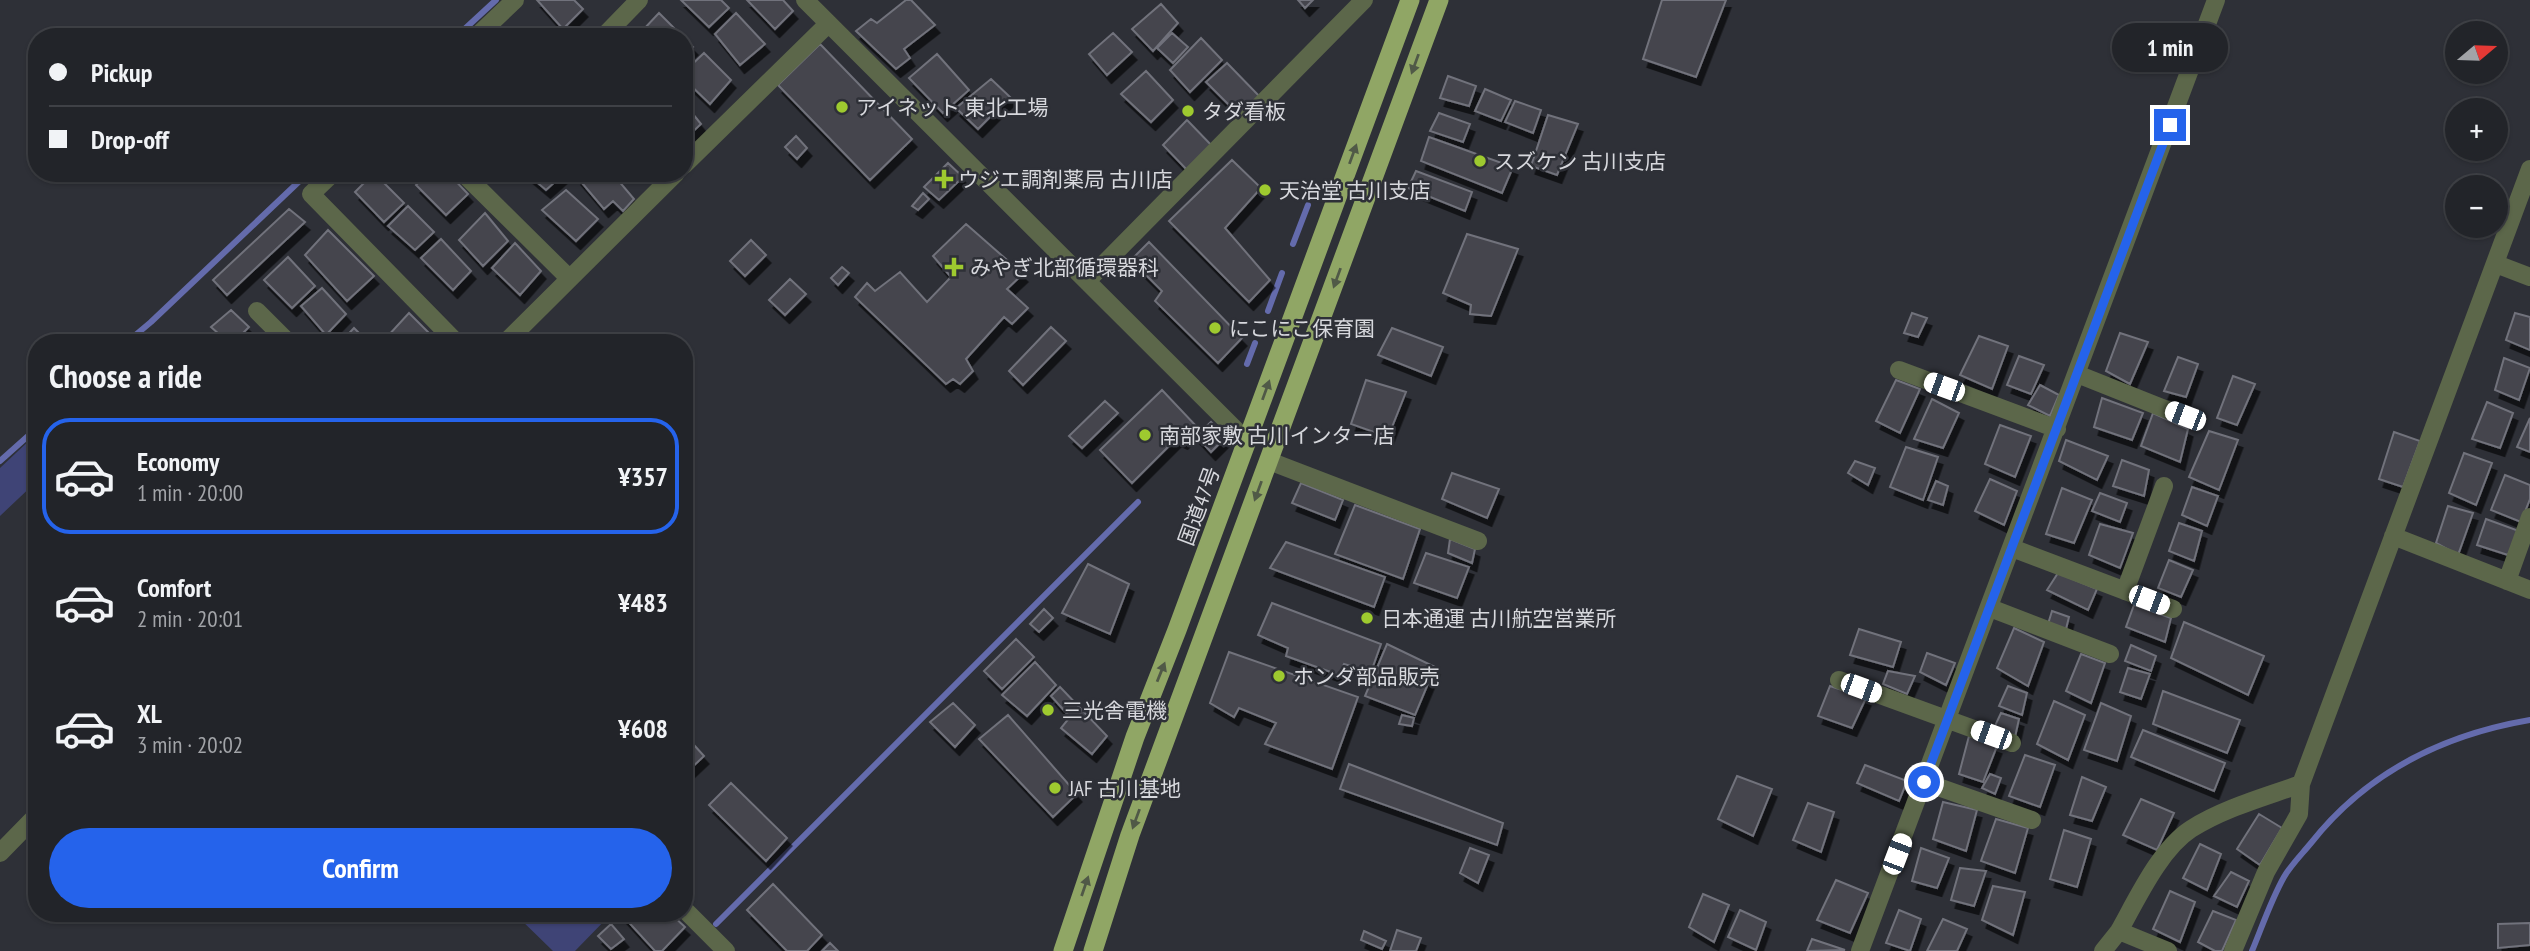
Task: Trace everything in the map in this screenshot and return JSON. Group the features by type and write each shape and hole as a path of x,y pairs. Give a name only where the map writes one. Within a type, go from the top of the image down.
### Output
{"highway":[{"name":"国道47号","path":"1063,951 1135,737 1410,0"},
{"path":"1093,951 1130,835 1438,0"}],"street":[{"path":"485,28 515,0"},
{"path":"612,28 639,0"},
{"path":"805,0 1247,441"},
{"path":"1087,281 1364,0"},
{"path":"1860,951 2217,0"},
{"path":"693,156 828,24"},
{"path":"2233,951 2266,872 2299,814 2301,784 2530,169"},
{"path":"324,182 311,194 448,334"},
{"path":"473,182 569,278"},
{"path":"514,334 667,182"},
{"path":"2496,264 2530,277"},
{"path":"257,311 280,334"},
{"path":"1899,370 2057,429"},
{"path":"2077,374 2185,416"},
{"path":"1269,461 1478,541"},
{"path":"2125,590 2164,486"},
{"path":"2507,581 2530,517"},
{"path":"2393,536 2530,590"},
{"path":"2012,548 2173,609"},
{"path":"1990,608 2110,654"},
{"path":"1839,680 2012,743"},
{"path":"1924,782 2032,820"},
{"path":"2103,951 2119,931 2158,863 2188,831 2217,815 2301,784"},
{"path":"0,853 28,824"},
{"path":"693,918 726,951"},
{"path":"2119,931 2168,951"}],"shaded area":[{"path":"28,442 28,490 0,516 0,468"},
{"path":"523,922 603,922 575,951 553,951"}],"building":[{"path":"537,0 574,0 583,9 562,28"},
{"path":"681,0 721,0 729,8 709,27"},
{"path":"747,0 783,0 793,11 775,29"},
{"path":"906,0 911,0 935,25 904,49 910,58 896,69 856,31 871,19 877,23"},
{"path":"1298,0 1313,0 1305,8"},
{"path":"1662,0 1726,0 1696,77 1643,59"},
{"path":"1161,4 1178,23 1153,51 1132,29"},
{"path":"659,13 674,28 645,28"},
{"path":"736,13 765,44 740,65 715,34"},
{"path":"1113,33 1132,52 1107,75 1089,54"},
{"path":"1172,33 1188,47 1173,63 1157,48"},
{"path":"1201,38 1222,60 1190,92 1170,70"},
{"path":"820,44 912,139 870,180 778,85"},
{"path":"704,53 731,80 710,104 693,88 693,63"},
{"path":"937,54 969,90 943,113 909,78"},
{"path":"1227,63 1262,99 1242,118 1206,82"},
{"path":"1146,71 1173,100 1151,122 1121,94"},
{"path":"1448,76 1476,86 1469,106 1440,98"},
{"path":"991,79 1010,97 978,129 956,108"},
{"path":"1485,89 1511,100 1501,121 1475,111"},
{"path":"1515,101 1541,110 1533,133 1505,122"},
{"path":"1439,113 1470,124 1463,142 1430,131"},
{"path":"693,114 701,124 693,132"},
{"path":"1548,115 1578,124 1557,175 1531,166"},
{"path":"1187,120 1215,149 1190,173 1163,145"},
{"path":"796,136 807,148 797,159 785,147"},
{"path":"1429,137 1513,167 1502,193 1421,161"},
{"path":"1232,160 1261,188 1225,228 1270,280 1249,302 1169,221"},
{"path":"948,163 963,177 939,200 924,187"},
{"path":"1416,171 1472,192 1465,211 1408,188"},
{"path":"365,182 383,182 404,203 384,222 355,192"},
{"path":"419,182 457,182 468,194 446,215 416,185"},
{"path":"537,182 555,182 546,190"},
{"path":"581,182 620,182 634,199 623,211 613,201 604,209"},
{"path":"566,190 598,219 576,241 542,210"},
{"path":"923,193 929,199 918,210 912,206"},
{"path":"408,206 434,232 415,250 388,226"},
{"path":"289,209 305,222 227,295 213,280"},
{"path":"485,213 508,241 483,266 459,240"},
{"path":"966,224 1023,274 1007,289 1028,308 1012,324 1004,317 966,359 973,371 960,384 953,379 946,384 855,297 867,283 875,291 900,272 927,302 951,277 933,256"},
{"path":"328,230 374,276 347,301 305,255"},
{"path":"1467,234 1518,249 1491,316 1470,314 1471,305 1443,293"},
{"path":"441,239 471,271 453,290 421,258"},
{"path":"751,240 766,255 745,276 730,261"},
{"path":"1149,242 1242,338 1218,363 1155,301 1162,291 1131,260"},
{"path":"515,243 541,271 520,295 492,268"},
{"path":"288,257 315,286 292,308 264,280"},
{"path":"842,267 849,273 838,285 831,278"},
{"path":"790,279 806,294 785,315 769,300"},
{"path":"322,288 346,314 325,334 301,306"},
{"path":"231,310 249,327 242,334 219,334 211,327"},
{"path":"409,313 430,334 390,334"},
{"path":"1912,313 1927,318 1918,337 1904,333"},
{"path":"2515,313 2530,317 2530,350 2506,340"},
{"path":"1051,327 1066,341 1023,385 1009,371"},
{"path":"354,328 360,334 348,334"},
{"path":"1392,328 1443,347 1431,376 1378,355"},
{"path":"2120,333 2148,342 2130,384 2106,371"},
{"path":"1979,336 2008,346 1992,389 1960,375"},
{"path":"2019,356 2044,365 2031,394 2007,385"},
{"path":"2178,357 2198,364 2186,397 2164,391"},
{"path":"2504,358 2530,368 2519,400 2495,390"},
{"path":"2233,376 2255,384 2237,425 2217,418"},
{"path":"1366,380 1406,392 1388,437 1351,424"},
{"path":"1896,380 1920,389 1900,433 1876,421"},
{"path":"2040,385 2059,395 2050,416 2028,405"},
{"path":"1162,390 1197,427 1183,441 1177,438 1132,483 1100,450"},
{"path":"2102,398 2143,413 2132,440 2094,427"},
{"path":"1932,399 1959,413 1943,448 1914,439"},
{"path":"1105,401 1118,413 1082,448 1069,436"},
{"path":"2487,402 2513,413 2500,448 2472,439"},
{"path":"2153,413 2188,429 2180,462 2141,446"},
{"path":"2530,418 2530,452 2517,447"},
{"path":"1211,422 1226,437 1211,452 1196,436"},
{"path":"2000,425 2031,436 2015,477 1985,464"},
{"path":"2209,431 2238,440 2219,490 2189,477"},
{"path":"2394,432 2420,441 2403,487 2379,479"},
{"path":"2066,440 2108,456 2097,480 2059,461"},
{"path":"1906,447 1938,457 1923,500 1890,487"},
{"path":"2464,453 2492,463 2476,505 2449,493"},
{"path":"2122,460 2149,470 2144,496 2113,486"},
{"path":"1855,461 1875,468 1868,485 1848,473"},
{"path":"1452,473 1499,489 1487,518 1442,499"},
{"path":"2505,475 2530,485 2530,499 2521,522 2491,510"},
{"path":"1990,479 2017,491 2004,525 1975,511"},
{"path":"1936,481 1948,486 1943,505 1928,500"},
{"path":"1301,483 1343,500 1335,520 1292,503"},
{"path":"2192,487 2218,496 2207,526 2182,515"},
{"path":"2062,488 2092,500 2074,543 2046,534"},
{"path":"2100,493 2127,503 2120,522 2092,511"},
{"path":"1355,505 1420,529 1403,579 1335,554"},
{"path":"2448,506 2473,513 2458,555 2436,543"},
{"path":"2486,519 2519,531 2508,555 2477,545"},
{"path":"2179,523 2202,531 2194,561 2169,551"},
{"path":"2100,524 2133,533 2120,568 2089,555"},
{"path":"1450,539 1475,549 1472,563 1448,553"},
{"path":"1286,542 1385,577 1374,607 1270,568"},
{"path":"1426,553 1469,567 1457,598 1414,583"},
{"path":"2169,560 2193,570 2181,597 2158,588"},
{"path":"1088,564 1129,584 1110,634 1062,613"},
{"path":"2058,573 2097,589 2088,610 2047,590"},
{"path":"1272,603 1381,644 1371,672 1344,664 1339,675 1286,656 1288,648 1258,635"},
{"path":"2134,605 2171,618 2165,642 2126,627"},
{"path":"1044,609 1053,618 1039,632 1030,624"},
{"path":"2052,611 2069,617 2066,629 2048,624"},
{"path":"2184,622 2264,656 2248,695 2171,658"},
{"path":"2014,628 2044,642 2028,686 1997,668"},
{"path":"1859,629 1901,642 1893,667 1850,655"},
{"path":"1016,639 1034,657 1002,689 984,671"},
{"path":"1387,644 1435,667 1415,715 1365,696"},
{"path":"2131,645 2156,656 2151,671 2125,661"},
{"path":"1229,652 1358,697 1332,769 1265,744 1276,723 1239,708 1234,717 1210,703"},
{"path":"1927,653 1955,663 1946,685 1920,672"},
{"path":"2081,654 2105,663 2091,703 2066,691"},
{"path":"1035,662 1056,685 1027,716 1002,695"},
{"path":"2128,668 2150,674 2141,699 2120,692"},
{"path":"1888,671 1915,676 1907,694 1883,684"},
{"path":"1830,686 1866,698 1852,728 1818,716"},
{"path":"2008,686 2027,693 2022,715 1999,706"},
{"path":"1060,687 1107,736 1092,754 1061,728 1070,717 1051,696"},
{"path":"2163,691 2240,720 2227,753 2153,724"},
{"path":"2054,701 2085,715 2068,760 2037,744"},
{"path":"953,703 975,725 955,747 930,722"},
{"path":"2101,703 2131,716 2117,761 2084,750"},
{"path":"2001,713 2019,719 2015,737 1994,728"},
{"path":"1008,715 1077,794 1053,817 979,739"},
{"path":"1402,715 1414,718 1412,726 1399,724"},
{"path":"2143,730 2225,763 2214,791 2131,757"},
{"path":"1969,736 1997,746 1983,782 1959,774"},
{"path":"693,744 704,756 693,766"},
{"path":"2025,755 2055,765 2040,807 2009,796"},
{"path":"1349,764 1503,823 1497,845 1340,789"},
{"path":"1865,765 1907,781 1899,801 1857,783"},
{"path":"1990,774 2001,778 1995,794 1982,788"},
{"path":"1737,776 1772,789 1753,836 1718,819"},
{"path":"2082,777 2106,787 2092,821 2070,815"},
{"path":"731,783 787,838 766,861 709,805"},
{"path":"2141,799 2174,813 2157,850 2123,835"},
{"path":"1943,802 1977,810 1966,851 1933,839"},
{"path":"1808,803 1834,812 1821,852 1793,840"},
{"path":"2259,814 2282,828 2260,865 2237,849"},
{"path":"1996,819 2028,828 2015,873 1981,861"},
{"path":"2064,830 2091,839 2077,887 2050,879"},
{"path":"2200,844 2221,854 2207,890 2183,878"},
{"path":"1470,848 1489,855 1478,883 1460,873"},
{"path":"1921,848 1949,858 1937,888 1912,881"},
{"path":"1960,868 1986,871 1974,906 1951,900"},
{"path":"2231,872 2249,881 2237,907 2214,896"},
{"path":"1836,880 1868,893 1850,933 1817,920"},
{"path":"773,884 822,935 807,951 787,951 747,910"},
{"path":"1993,886 2025,892 2013,935 1982,920"},
{"path":"2170,891 2195,902 2180,942 2153,929"},
{"path":"1703,894 1729,905 1714,942 1689,927"},
{"path":"1740,910 1766,922 1756,950 1728,937"},
{"path":"1899,910 1921,919 1910,951 1886,943"},
{"path":"2213,911 2236,920 2222,951 2215,951 2198,942"},
{"path":"1943,919 1967,929 1957,951 1927,951"},
{"path":"628,922 680,922 685,927 662,951 655,951"},
{"path":"2530,923 2530,945 2498,948 2498,924"},
{"path":"611,924 624,939 611,949 598,936"},
{"path":"1397,930 1421,938 1416,951 1390,951"},
{"path":"1364,931 1386,941 1382,949 1361,940"},
{"path":"1812,939 1845,950 1807,951"},
{"path":"830,943 838,951 822,951"}],"waterway":[{"path":"466,28 496,0"},
{"path":"137,334 299,182"},
{"path":"1293,244 1308,205"},
{"path":"1268,311 1282,273"},
{"path":"1247,364 1255,343"},
{"path":"0,461 28,436"},
{"path":"716,924 1138,502"},
{"path":"2252,951 2287,873 2333,818 2356,796 2408,761 2437,747 2467,736 2530,720"}],"place":[{"name":"アイネット 東北工場","path":"842,107"},
{"name":"タダ看板","path":"1188,111"},
{"name":"スズケン 古川支店","path":"1480,161"},
{"name":"ウジエ調剤薬局 古川店","path":"944,179"},
{"name":"天治堂 古川支店","path":"1265,190"},
{"name":"みやぎ北部循環器科","path":"954,267"},
{"name":"にこにこ保育園","path":"1215,328"},
{"name":"南部家敷 古川インター店","path":"1145,435"},
{"name":"日本通運 古川航空営業所","path":"1367,618"},
{"name":"ホンダ部品販売","path":"1279,676"},
{"name":"三光舎電機","path":"1048,710"},
{"name":"JAF 古川基地","path":"1055,788"}],"route":[{"path":"1924,782 2170,125"}]}
